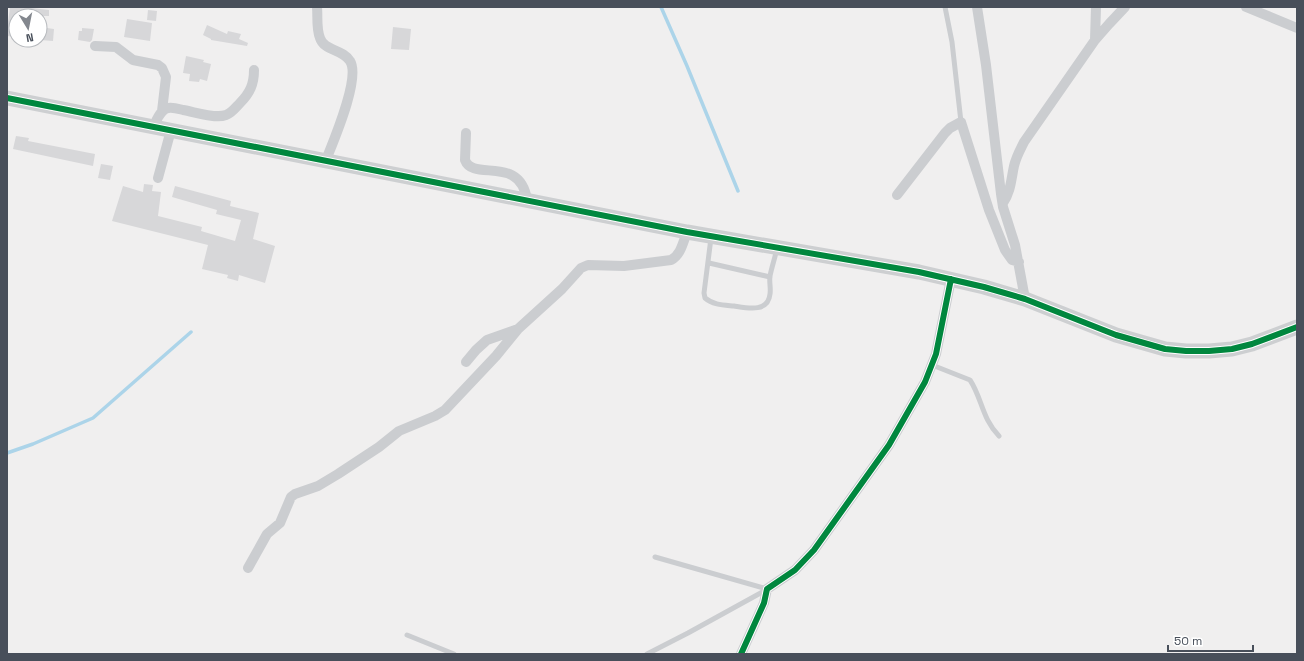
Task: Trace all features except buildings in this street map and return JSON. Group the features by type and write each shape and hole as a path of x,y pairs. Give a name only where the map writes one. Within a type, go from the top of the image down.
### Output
{"street":[{"path":"317,7 319,36 322,43 327,47 345,55 350,60 354,73 348,100 340,125 326,160"},
{"path":"977,7 986,65 1003,203 1019,262 1025,299"},
{"path":"1095,40 1096,7"},
{"path":"1003,203 1009,193 1016,157 1024,142 1095,40 1125,7"},
{"path":"1246,7 1297,28"},
{"path":"95,46 116,47 133,60 158,65 162,68 166,77 162,111 153,127"},
{"path":"162,111 167,108 172,108 224,116 230,113 242,102 252,88 254,70"},
{"path":"7,98 687,232 919,272 984,286 1025,299 1116,335 1165,349 1209,352 1232,349 1252,344 1297,327"},
{"path":"897,195 945,133 950,128 961,122 989,210 1005,250 1012,260 1019,262"},
{"path":"158,178 171,130"},
{"path":"466,133 466,164 474,168 505,172 513,176 523,184 526,191 527,200"},
{"path":"248,568 267,534 280,523 291,497 294,494 318,486 338,474 379,447 399,430 435,416 445,410 496,356 518,329 562,289 581,268 588,264 624,266 671,260 678,254 687,232"},
{"path":"741,654 764,603 767,589 795,570 814,550 889,446 925,382 936,354 951,279"},
{"path":"466,362 487,340 518,329"}],"lane":[{"path":"945,7 952,42 961,122"},
{"path":"712,236 705,283 705,298 709,302 717,304 753,308 764,306 770,297 770,277 777,247"},
{"path":"709,263 770,277"},
{"path":"932,365 970,380 976,390 988,424 999,436"},
{"path":"655,557 767,589"},
{"path":"647,654 767,589"},
{"path":"407,635 454,654"}],"waterway":[{"path":"661,7 687,66 738,191"},
{"path":"7,453 33,444 93,418 191,332"}],"cycle path":[{"path":"7,98 687,232 919,272 984,287 1025,299 1116,335 1165,349 1186,351 1232,349 1252,344 1297,327"},
{"path":"741,654 764,603 767,589 795,570 814,550 889,445 925,382 936,354 951,279"}]}
